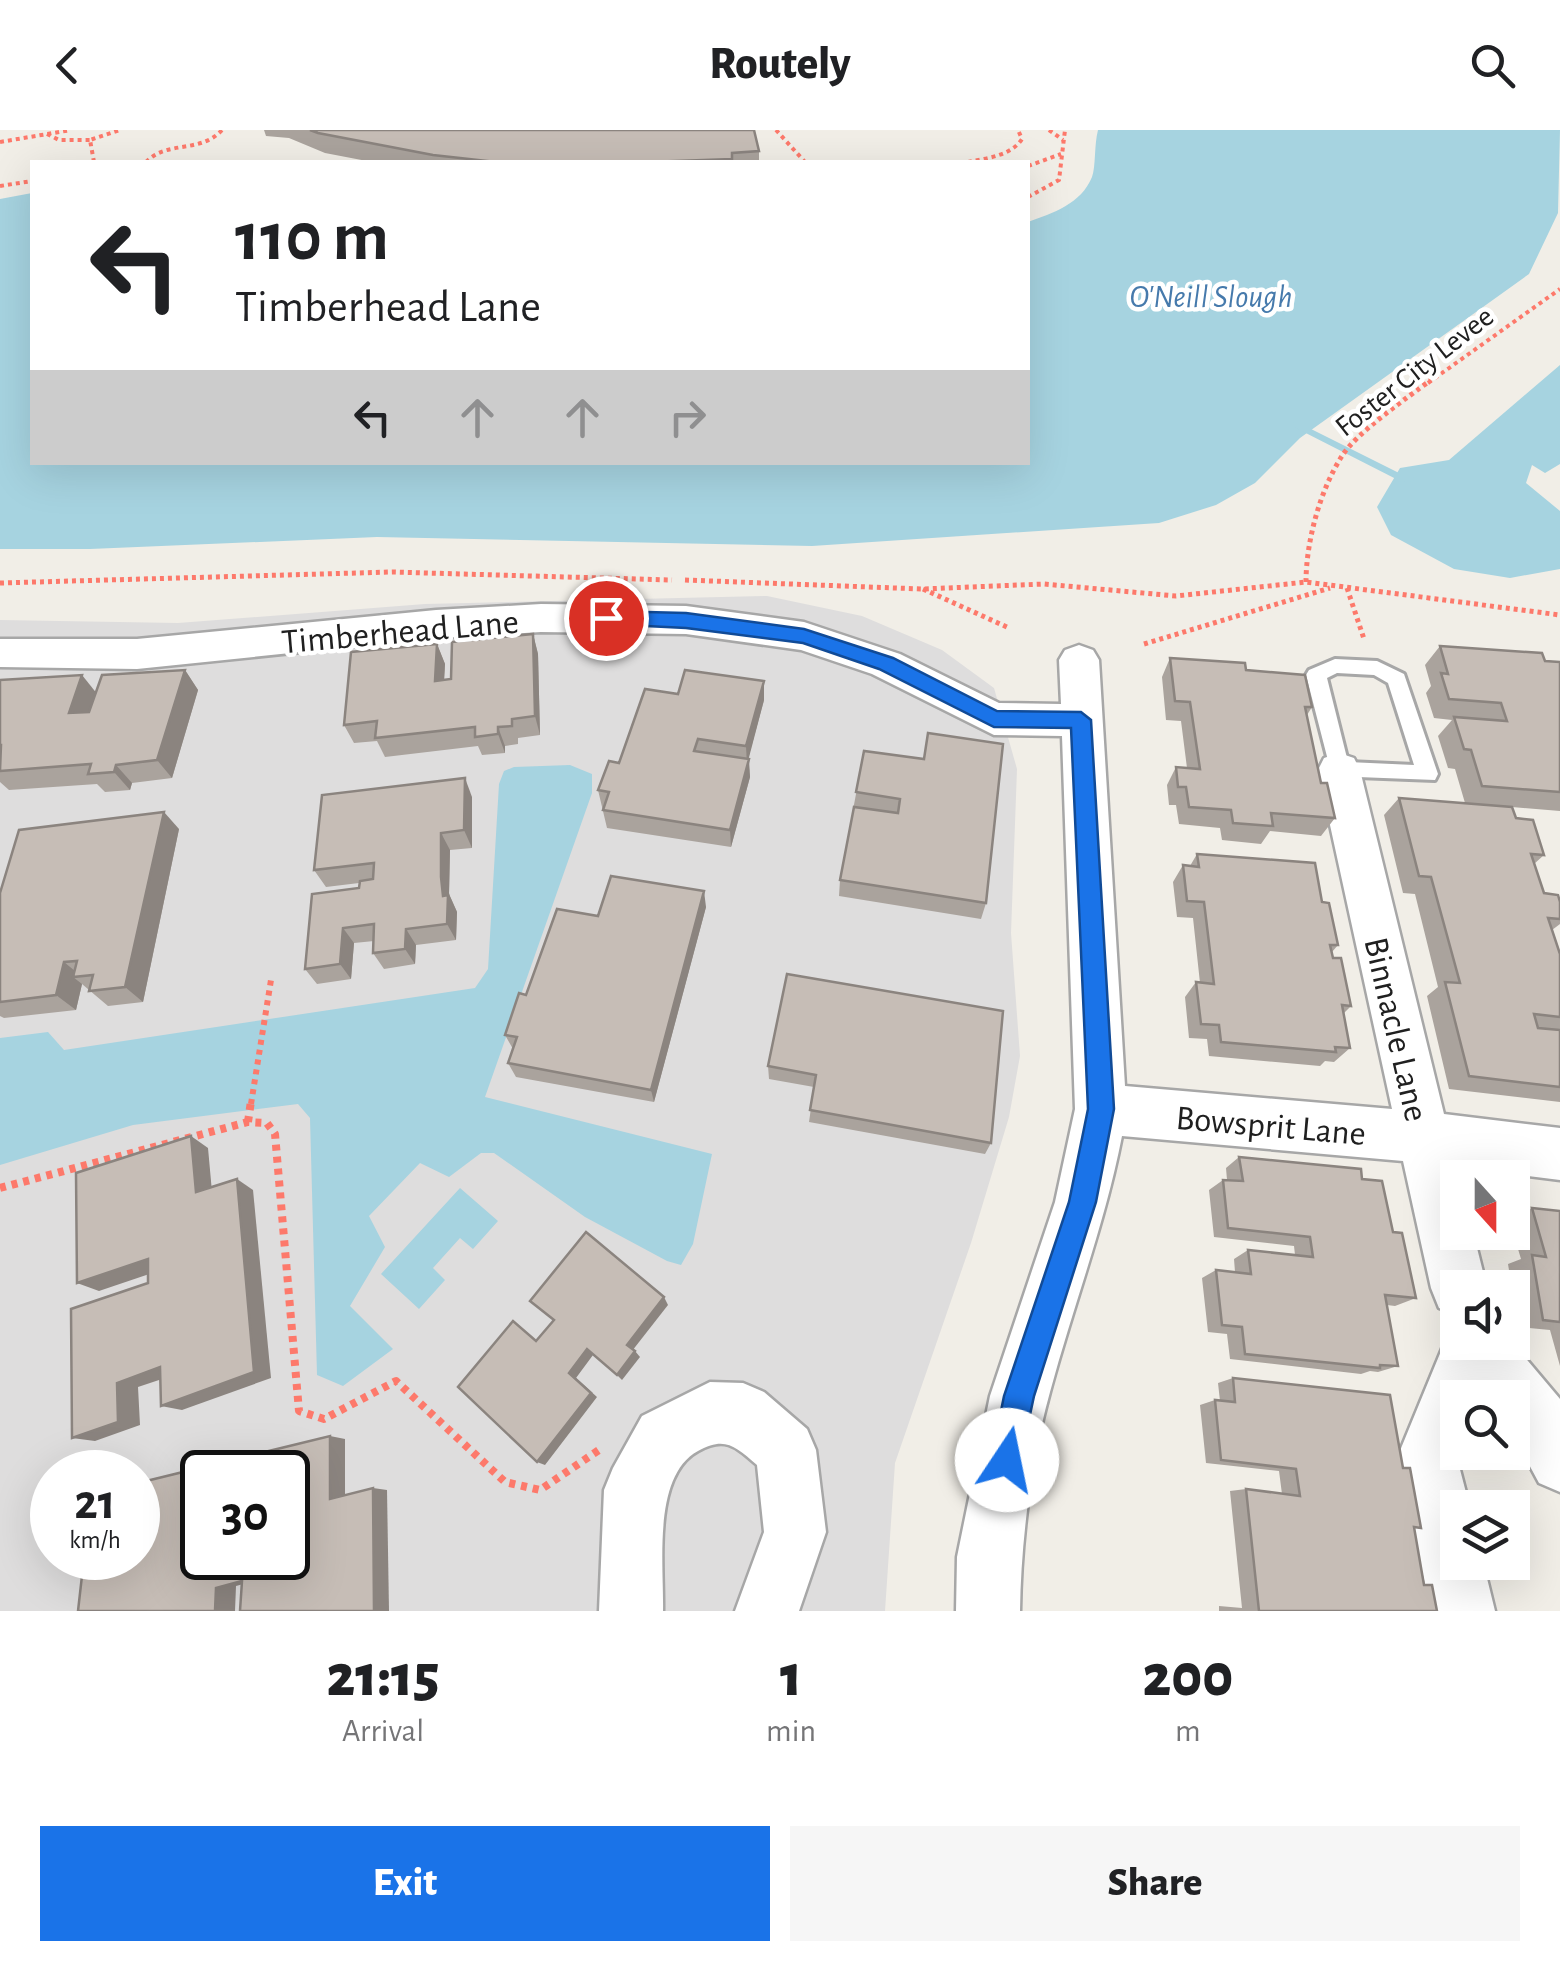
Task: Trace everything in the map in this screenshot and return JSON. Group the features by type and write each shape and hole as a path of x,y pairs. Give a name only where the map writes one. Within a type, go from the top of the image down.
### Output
{"street":[{"name":"Timberhead Lane","path":"0,652 137,654 436,624 541,618 686,620 804,636 886,664 994,719 1081,720"},
{"path":"988,1611 989,1557 1019,1396 1082,1202 1101,1109 1079,660"},
{"name":"Binnacle Lane","path":"1339,770 1454,1270"},
{"name":"Bowsprit Lane","path":"1101,1109 1421,1137 1560,1154"},
{"path":"1462,1611 1427,1458 1466,1360"},
{"path":"1489,1360 1517,1389 1554,1444 1560,1462"},
{"path":"631,1611 635,1490 664,1437 710,1412 743,1412 786,1450 795,1532 767,1611"}],"lane":[{"path":"1336,666 1377,668 1396,680 1427,774 1339,770 1316,675 1336,666"}],"path":[{"path":"0,142 71,130"},
{"path":"46,134 54,139 90,140 120,130"},
{"path":"148,160 159,151 200,148 213,142 222,130"},
{"path":"776,130 803,160"},
{"path":"975,160 1015,149 1022,142 1018,130"},
{"path":"1049,130 1063,140"},
{"path":"1030,196 1059,180 1065,130"},
{"path":"90,140 94,160"},
{"path":"1030,165 1061,154"},
{"path":"0,186 30,181"},
{"name":"Foster City Levee","path":"1306,582 1306,558 1326,489 1343,453 1408,397 1560,290"},
{"path":"1144,594 1176,596 1306,582 1560,615"},
{"path":"1144,644 1336,586"},
{"path":"1347,588 1366,642"},
{"path":"922,589 1009,628"},
{"path":"249,1118 271,980"},
{"path":"0,1188 249,1118 267,1123 274,1134 299,1411 324,1419 396,1381 505,1482 540,1490 597,1448 642,1478"}],"shaded area":[{"path":"767,596 862,616 942,650 994,688 1017,769 1011,933 1020,1056 1009,1117 971,1243 895,1463 885,1611 0,1611 0,620 178,623 425,604"}],"water":[{"name":"O'Neill Slough","path":"1098,130 1560,130 1558,213 1529,274 1300,438 1255,483 1216,505 1159,523 812,546 377,537 0,549 0,199 30,193 30,465 1030,465 1030,221 1065,206 1081,194 1093,172"},
{"path":"1560,365 1560,464 1545,473 1532,465 1526,483 1560,511 1560,569 1510,578 1454,569 1391,535 1377,507 1400,468 1449,460"},
{"path":"570,765 592,774 592,793 485,1097 712,1154 693,1244 681,1265 585,1217 494,1153 481,1153 449,1177 420,1163 369,1216 385,1247 350,1306 393,1349 343,1386 317,1375 310,1118 298,1104 133,1125 0,1165 0,1038 48,1032 64,1050 475,988 488,969 499,784 504,771 514,767"},
{"path":"460,1188 498,1221 473,1249 460,1238 433,1268 445,1280 419,1309 381,1274"}],"building":[{"path":"310,130 754,130 759,151 732,153 732,159 704,160 478,160"},
{"path":"533,634 535,716 512,719 512,726 498,727 498,734 475,737 475,727 375,738 377,721 344,725 351,652 437,644 435,681 451,679 452,642"},
{"path":"1440,646 1542,653 1545,661 1560,662 1560,792 1482,786 1471,750 1464,749 1454,717 1507,721 1501,703 1449,699 1441,673 1448,674"},
{"path":"1170,658 1245,663 1246,670 1305,675 1312,707 1305,707 1321,783 1327,783 1335,818 1271,813 1273,826 1233,823 1231,810 1189,807 1186,787 1178,787 1176,767 1200,769 1190,702 1175,701"},
{"path":"185,670 157,760 116,765 114,772 88,774 91,764 0,771 0,680 82,675 69,713 89,712 102,675"},
{"path":"685,670 764,681 746,746 698,739 694,751 749,759 730,830 603,810 609,792 598,790 609,761 619,763 645,689 678,694"},
{"path":"928,733 1003,744 986,903 840,880 854,807 898,813 900,799 856,792 864,751 924,759"},
{"path":"465,778 464,830 441,833 447,924 406,929 405,949 373,953 374,924 343,928 340,964 305,969 312,894 359,888 360,881 373,879 374,863 314,870 322,795"},
{"path":"1399,798 1512,807 1516,818 1533,820 1544,855 1531,854 1544,893 1558,895 1560,902 1560,919 1548,918 1560,954 1560,1017 1534,1014 1538,1028 1560,1030 1560,1087 1469,1076 1445,982 1460,983 1431,877 1419,876"},
{"path":"164,812 125,987 89,991 93,975 73,977 77,961 64,962 56,995 0,1002 0,893 19,830"},
{"path":"1197,854 1315,863 1322,902 1329,903 1338,945 1330,945 1333,958 1341,958 1351,1006 1342,1005 1350,1048 1335,1047 1336,1052 1221,1042 1219,1025 1201,1024 1196,982 1214,984 1204,902 1187,901 1183,865 1199,867"},
{"path":"611,876 704,891 651,1090 508,1063 517,1037 505,1035 519,993 526,995 557,909 598,916"},
{"path":"787,974 1003,1011 991,1143 810,1110 816,1075 768,1066"},
{"path":"191,1136 196,1192 237,1179 254,1372 161,1406 160,1367 117,1383 118,1422 72,1438 71,1309 148,1283 148,1259 77,1283 76,1173"},
{"path":"1239,1157 1361,1169 1362,1179 1382,1181 1393,1232 1402,1233 1416,1298 1385,1295 1398,1366 1380,1368 1245,1354 1242,1327 1222,1325 1216,1270 1251,1274 1248,1250 1313,1257 1310,1237 1228,1228 1223,1180 1243,1181"},
{"path":"1532,1208 1560,1211 1560,1322 1543,1320 1532,1255 1546,1257"},
{"path":"586,1232 664,1297 627,1345 635,1351 617,1375 587,1349 569,1373 591,1393 537,1462 458,1387 513,1321 536,1341 554,1320 530,1301"},
{"path":"1233,1378 1390,1395 1403,1468 1410,1468 1421,1528 1414,1527 1424,1585 1432,1585 1437,1611 1259,1611 1246,1489 1300,1496 1296,1469 1221,1460 1215,1400 1235,1402"},
{"path":"330,1436 330,1499 373,1488 374,1611 240,1611 242,1581 216,1588 215,1611 78,1611 82,1580 160,1580 160,1478 180,1473 180,1580 310,1580 310,1450 273,1450"}],"waterway":[{"path":"1295,424 1403,479 1412,479"}],"route":[{"path":"606,618 686,620 804,636 886,664 994,719 1081,720 1101,1109 1082,1202 1019,1396 1007,1460"}]}
